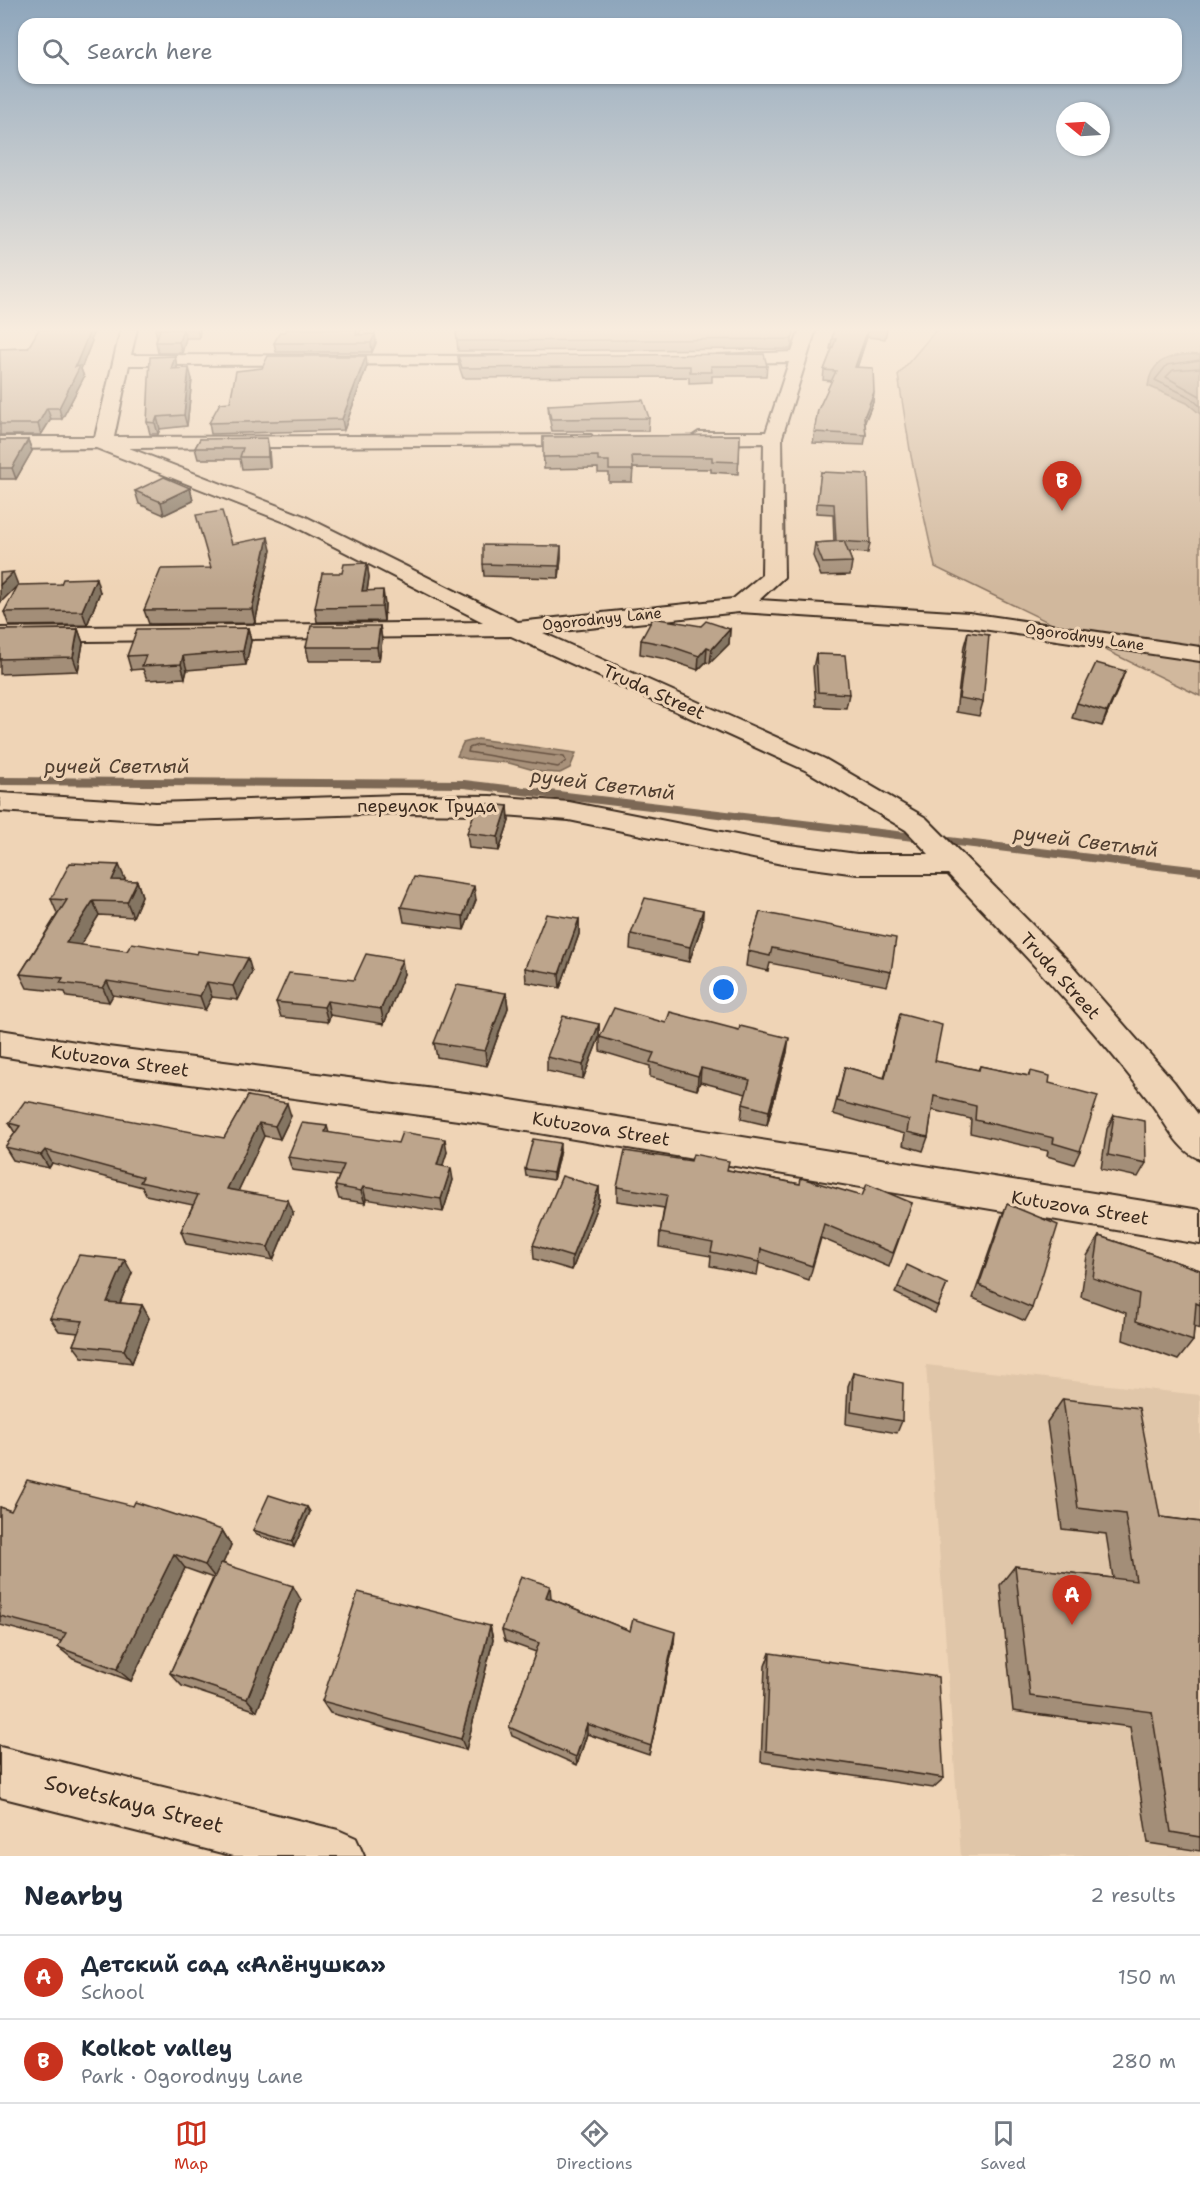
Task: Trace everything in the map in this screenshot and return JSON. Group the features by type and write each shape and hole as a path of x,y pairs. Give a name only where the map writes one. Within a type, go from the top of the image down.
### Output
{"street":[{"path":"103,444 110,416"},
{"path":"739,605 773,577 772,437 779,416"},
{"path":"677,438 772,437"},
{"path":"0,443 605,439"},
{"name":"Truda Street","path":"103,444 297,520 515,629 816,765 939,846 1059,971 1162,1092 1200,1143"},
{"name":"Ogorodnyy Lane","path":"0,635 421,628 515,629 739,605 969,620 1200,654"},
{"name":"переулок Труда","path":"0,802 156,812 400,804 490,805 569,811 782,854 835,861 939,846"},
{"name":"Kutuzova Street","path":"0,1043 108,1060 485,1110 1200,1227"},
{"name":"Sovetskaya Street","path":"0,1772 338,1856"}],"shaded area":[{"path":"905,416 1200,416 1200,696 935,567"},
{"path":"926,1365 1200,1395 1200,1856 961,1856"}],"water":[{"path":"478,739 576,753 570,768 560,773 541,772 509,763 457,756 463,743"}],"building":[{"path":"0,416 43,416 38,424 0,424"},
{"path":"147,416 176,416 157,417 155,423 147,422"},
{"path":"213,416 343,416 342,419 209,423"},
{"path":"550,416 648,416 649,418 551,419"},
{"path":"817,416 865,416 866,435 814,432"},
{"path":"740,435 739,462 712,461 712,457 632,456 633,470 609,470 609,461 598,461 598,456 543,457 543,437"},
{"path":"267,438 268,457 240,457 243,448 195,448 200,439"},
{"path":"0,440 28,440 12,468 0,468"},
{"path":"821,472 868,474 870,543 836,541 834,504 817,503"},
{"path":"164,477 190,488 161,502 135,491"},
{"path":"222,511 232,544 268,537 252,609 144,610 161,569 211,568 196,515"},
{"path":"844,541 852,562 823,563 815,543"},
{"path":"483,545 561,546 559,566 483,564"},
{"path":"367,563 362,591 383,590 382,607 315,608 322,573 342,573 344,564"},
{"path":"13,572 0,585 0,573"},
{"path":"96,578 82,611 4,612 18,585 61,584 63,579"},
{"path":"653,618 701,626 706,621 730,629 712,649 707,647 699,656 667,645 641,640"},
{"path":"311,626 380,626 377,647 306,647"},
{"path":"248,628 243,651 183,656 181,664 142,666 146,655 127,656 137,629"},
{"path":"78,629 73,657 0,659 0,630"},
{"path":"968,632 989,635 983,702 959,698"},
{"path":"816,654 845,655 849,694 818,692"},
{"path":"1096,663 1125,671 1107,712 1077,703"},
{"path":"478,803 508,806 498,837 467,833"},
{"path":"70,863 119,865 112,880 137,881 127,902 93,901 66,943 127,951 132,943 197,954 198,951 248,958 233,986 207,982 200,996 107,981 103,988 60,983 63,978 20,974 67,900 51,899"},
{"path":"414,877 474,886 463,916 401,907"},
{"path":"645,898 703,910 690,947 631,934"},
{"path":"760,912 896,938 891,972 772,948 770,956 748,951"},
{"path":"546,914 579,919 559,974 525,968"},
{"path":"366,954 402,960 381,1009 327,1001 324,1007 276,1002 289,973 354,980"},
{"path":"457,985 506,993 485,1051 434,1043"},
{"path":"614,1008 666,1023 670,1012 739,1030 740,1026 789,1038 769,1111 743,1104 750,1080 701,1068 698,1076 650,1062 654,1053 600,1037"},
{"path":"900,1014 942,1025 935,1061 979,1070 980,1066 1029,1076 1030,1071 1050,1076 1049,1083 1098,1096 1080,1151 1053,1143 1054,1138 975,1120 976,1106 934,1096 928,1137 907,1132 909,1120 837,1101 845,1067 885,1078"},
{"path":"563,1016 599,1024 583,1065 547,1057"},
{"path":"248,1096 287,1103 275,1126 259,1123 227,1189 288,1200 268,1247 181,1231 198,1195 140,1182 143,1177 45,1150 41,1155 5,1147 20,1126 9,1123 25,1101 224,1138"},
{"path":"1114,1115 1145,1121 1146,1163 1108,1155"},
{"path":"302,1123 327,1126 325,1132 398,1143 402,1132 445,1139 437,1165 451,1168 441,1199 363,1187 361,1191 335,1186 344,1165 288,1157"},
{"path":"533,1139 560,1143 553,1173 525,1169"},
{"path":"625,1151 691,1161 693,1154 729,1161 727,1170 800,1184 801,1178 862,1196 867,1184 912,1203 893,1253 824,1224 812,1266 761,1249 759,1262 711,1252 713,1243 660,1233 667,1195 617,1187"},
{"path":"562,1176 599,1187 572,1257 533,1245"},
{"path":"1007,1204 1058,1225 1032,1308 979,1285"},
{"path":"1099,1236 1200,1270 1200,1305 1196,1303 1193,1341 1136,1321 1139,1294 1093,1278"},
{"path":"79,1255 125,1260 107,1302 142,1305 124,1350 73,1345 83,1321 50,1318"},
{"path":"907,1265 947,1284 938,1306 898,1287"},
{"path":"853,1373 903,1383 902,1421 851,1412"},
{"path":"1063,1399 1139,1408 1160,1517 1200,1522 1200,1837 1171,1832 1152,1712 1030,1696 1015,1566 1136,1581 1125,1514 1078,1508"},
{"path":"27,1480 133,1506 135,1502 222,1530 205,1565 174,1554 117,1669 58,1647 66,1633 0,1616 0,1507 11,1511"},
{"path":"269,1495 307,1507 292,1542 253,1530"},
{"path":"221,1563 293,1586 247,1699 170,1673"},
{"path":"521,1576 550,1586 546,1597 630,1631 633,1619 675,1632 651,1746 587,1724 576,1757 509,1727 539,1643 502,1630"},
{"path":"358,1592 490,1626 461,1739 322,1701"},
{"path":"770,1653 938,1677 944,1778 766,1751"}],"waterway":[{"name":"ручей Светлый","path":"0,781 464,784 922,838"},
{"name":"ручей Светлый","path":"940,840 1200,871"}],"place":[{"name":"Kolkot valley","path":"1062,511"},
{"name":"Детский сад «Алёнушка»","path":"1072,1625"}]}
